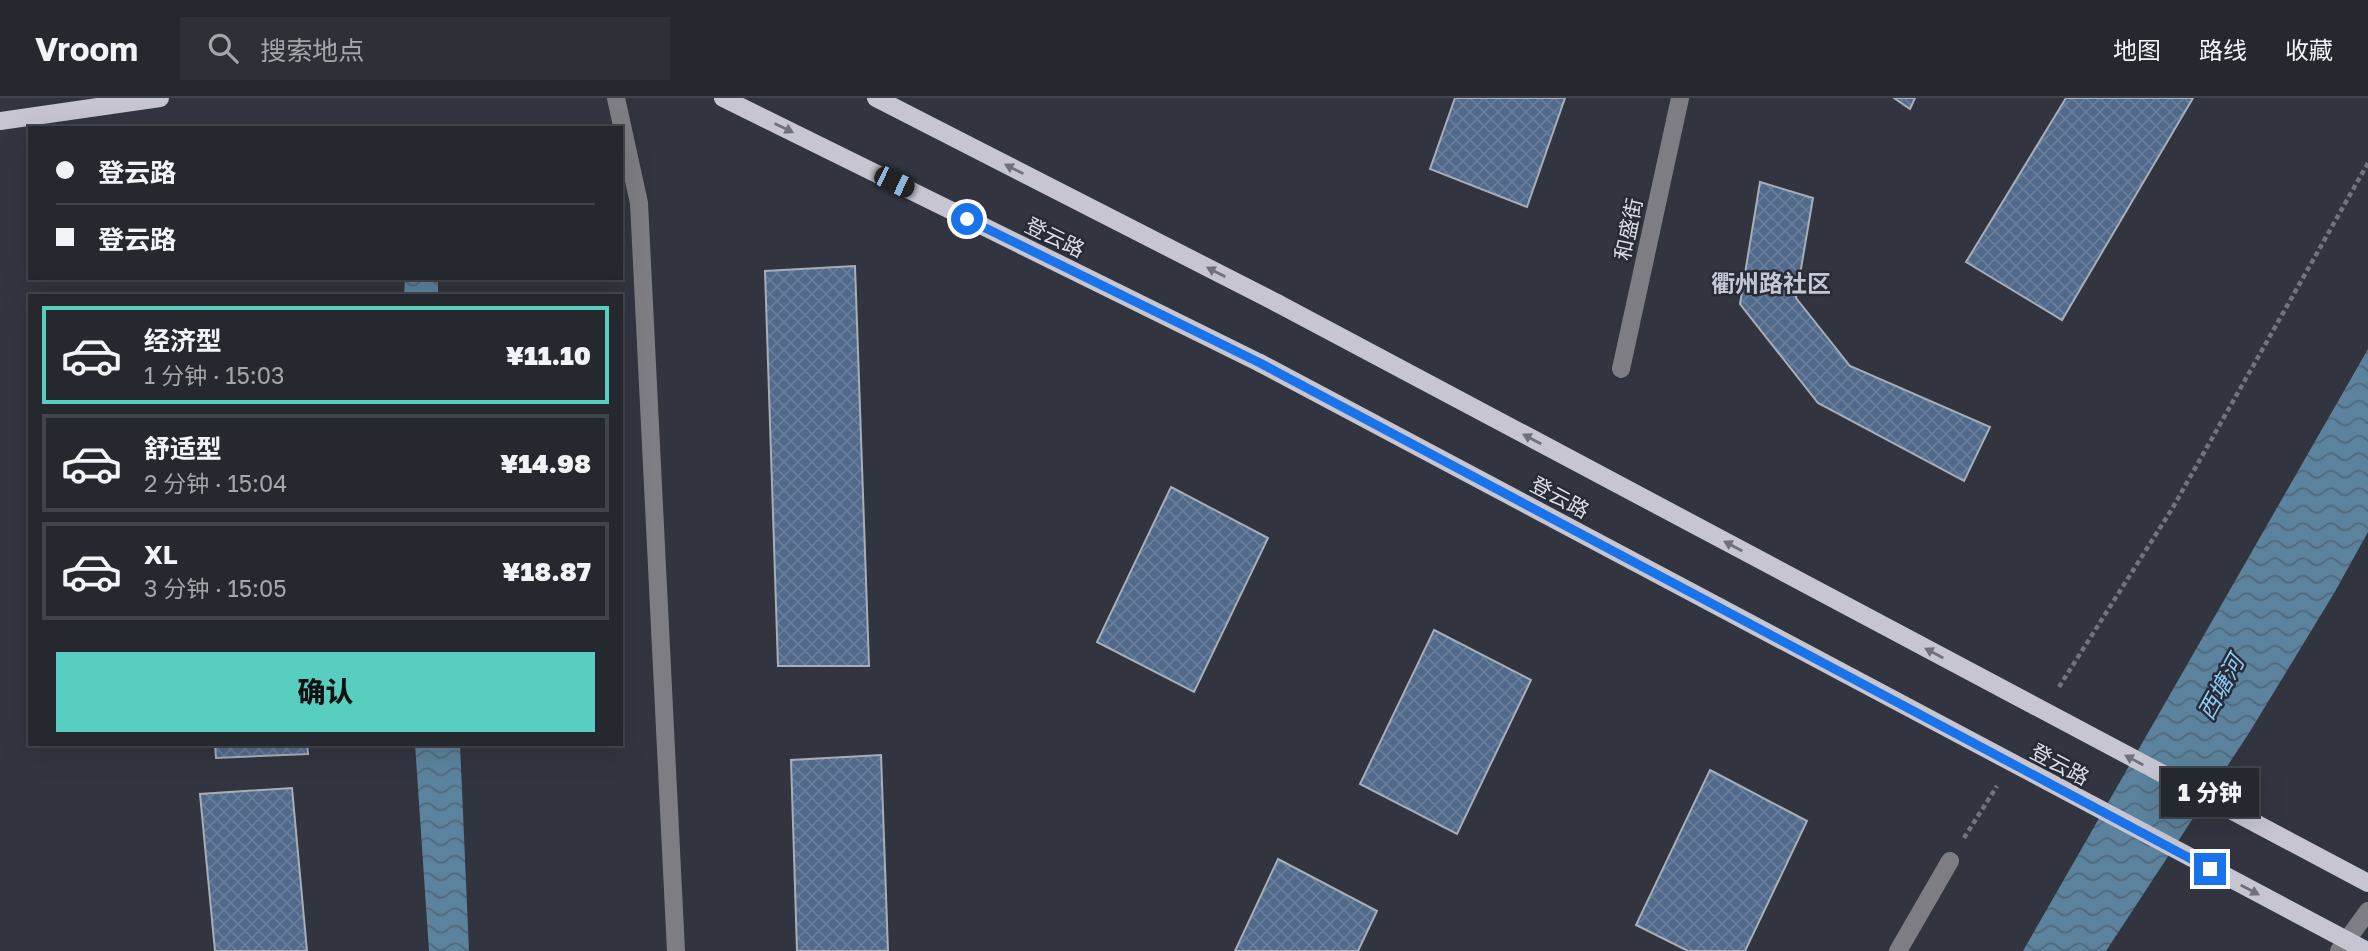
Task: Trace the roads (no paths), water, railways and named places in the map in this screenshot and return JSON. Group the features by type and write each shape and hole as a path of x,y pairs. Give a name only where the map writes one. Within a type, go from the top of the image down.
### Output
{"main road":[{"path":"0,121 160,98"},
{"name":"登云路","path":"723,98 1260,363 2367,951"},
{"name":"登云路","path":"876,98 1277,303 2368,883"}],"street":[{"path":"616,98 622,126"},
{"name":"和盛街","path":"1621,369 1680,98"},
{"path":"623,130 639,203 676,951"},
{"path":"1898,951 1950,861"},
{"path":"2339,951 2368,911"}],"water":[{"path":"405,280 438,280 438,294 404,294"},
{"name":"西塘河","path":"2368,349 2368,532 2333,595 2249,733 2106,951 2023,951"},
{"path":"415,746 460,746 469,951 429,951"}],"district":[{"name":"衢州路社区","path":"1771,282"}]}
